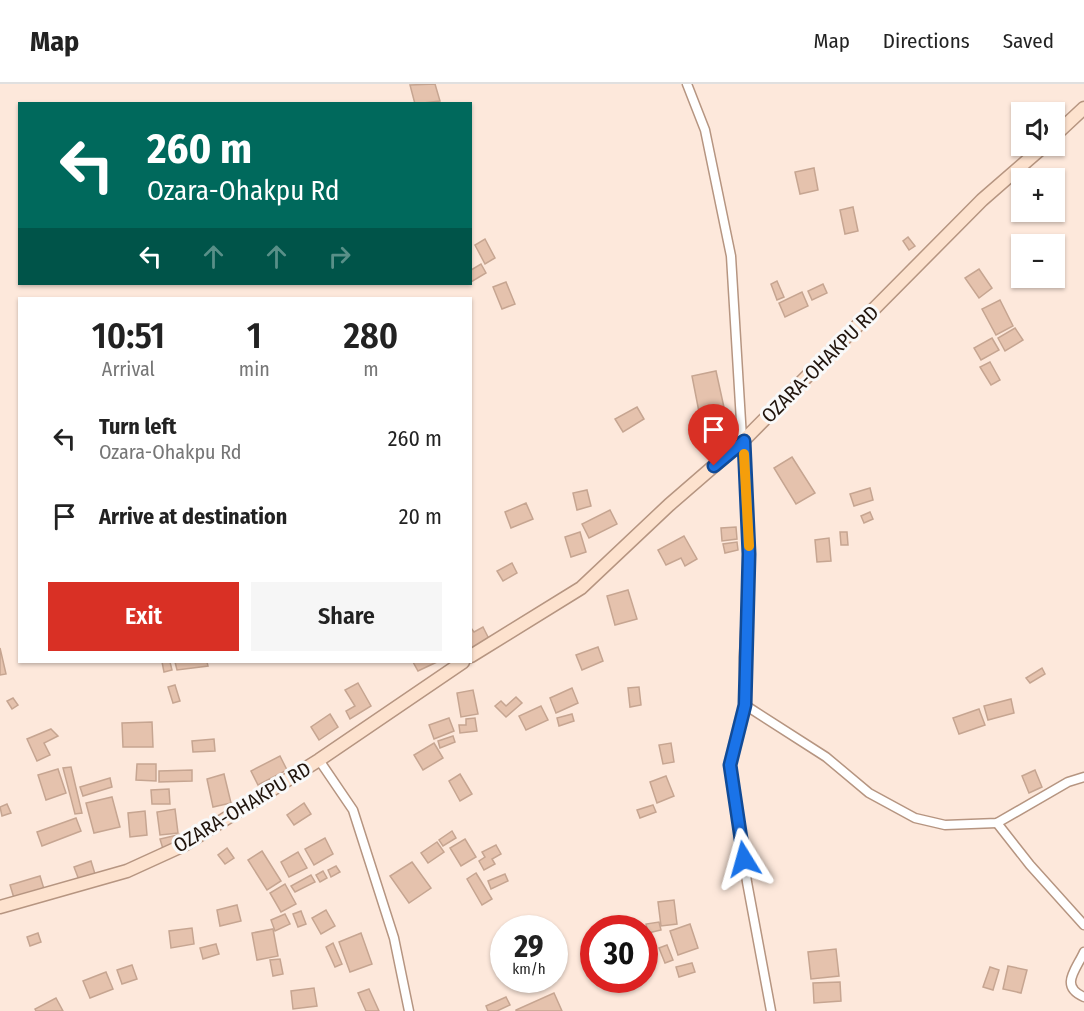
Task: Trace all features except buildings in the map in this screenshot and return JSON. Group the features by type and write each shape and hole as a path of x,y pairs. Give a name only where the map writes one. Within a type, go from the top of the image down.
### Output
{"main road":[{"path":"1065,126 1084,108"},
{"name":"OZARA-OHAKPU RD","path":"472,655 580,588 744,441 982,200 1033,156"},
{"name":"OZARA-OHAKPU RD","path":"0,907 127,871 184,845 319,760 462,663"}],"street":[{"path":"687,84 705,130 730,256 744,441 749,554 745,705 730,765 747,882 771,1011"},
{"path":"745,705 826,756 869,793 915,818 945,825 997,823 1068,782 1084,777"},
{"path":"319,760 353,810 394,938 409,1011"},
{"path":"997,823 1030,865 1084,925"},
{"path":"1084,952 1070,976 1069,985 1073,991 1084,997"}],"slow traffic":[{"path":"744,454 749,546"}],"route":[{"path":"714,466 744,441 749,554 744,657 745,705 730,765 744,859"}]}
